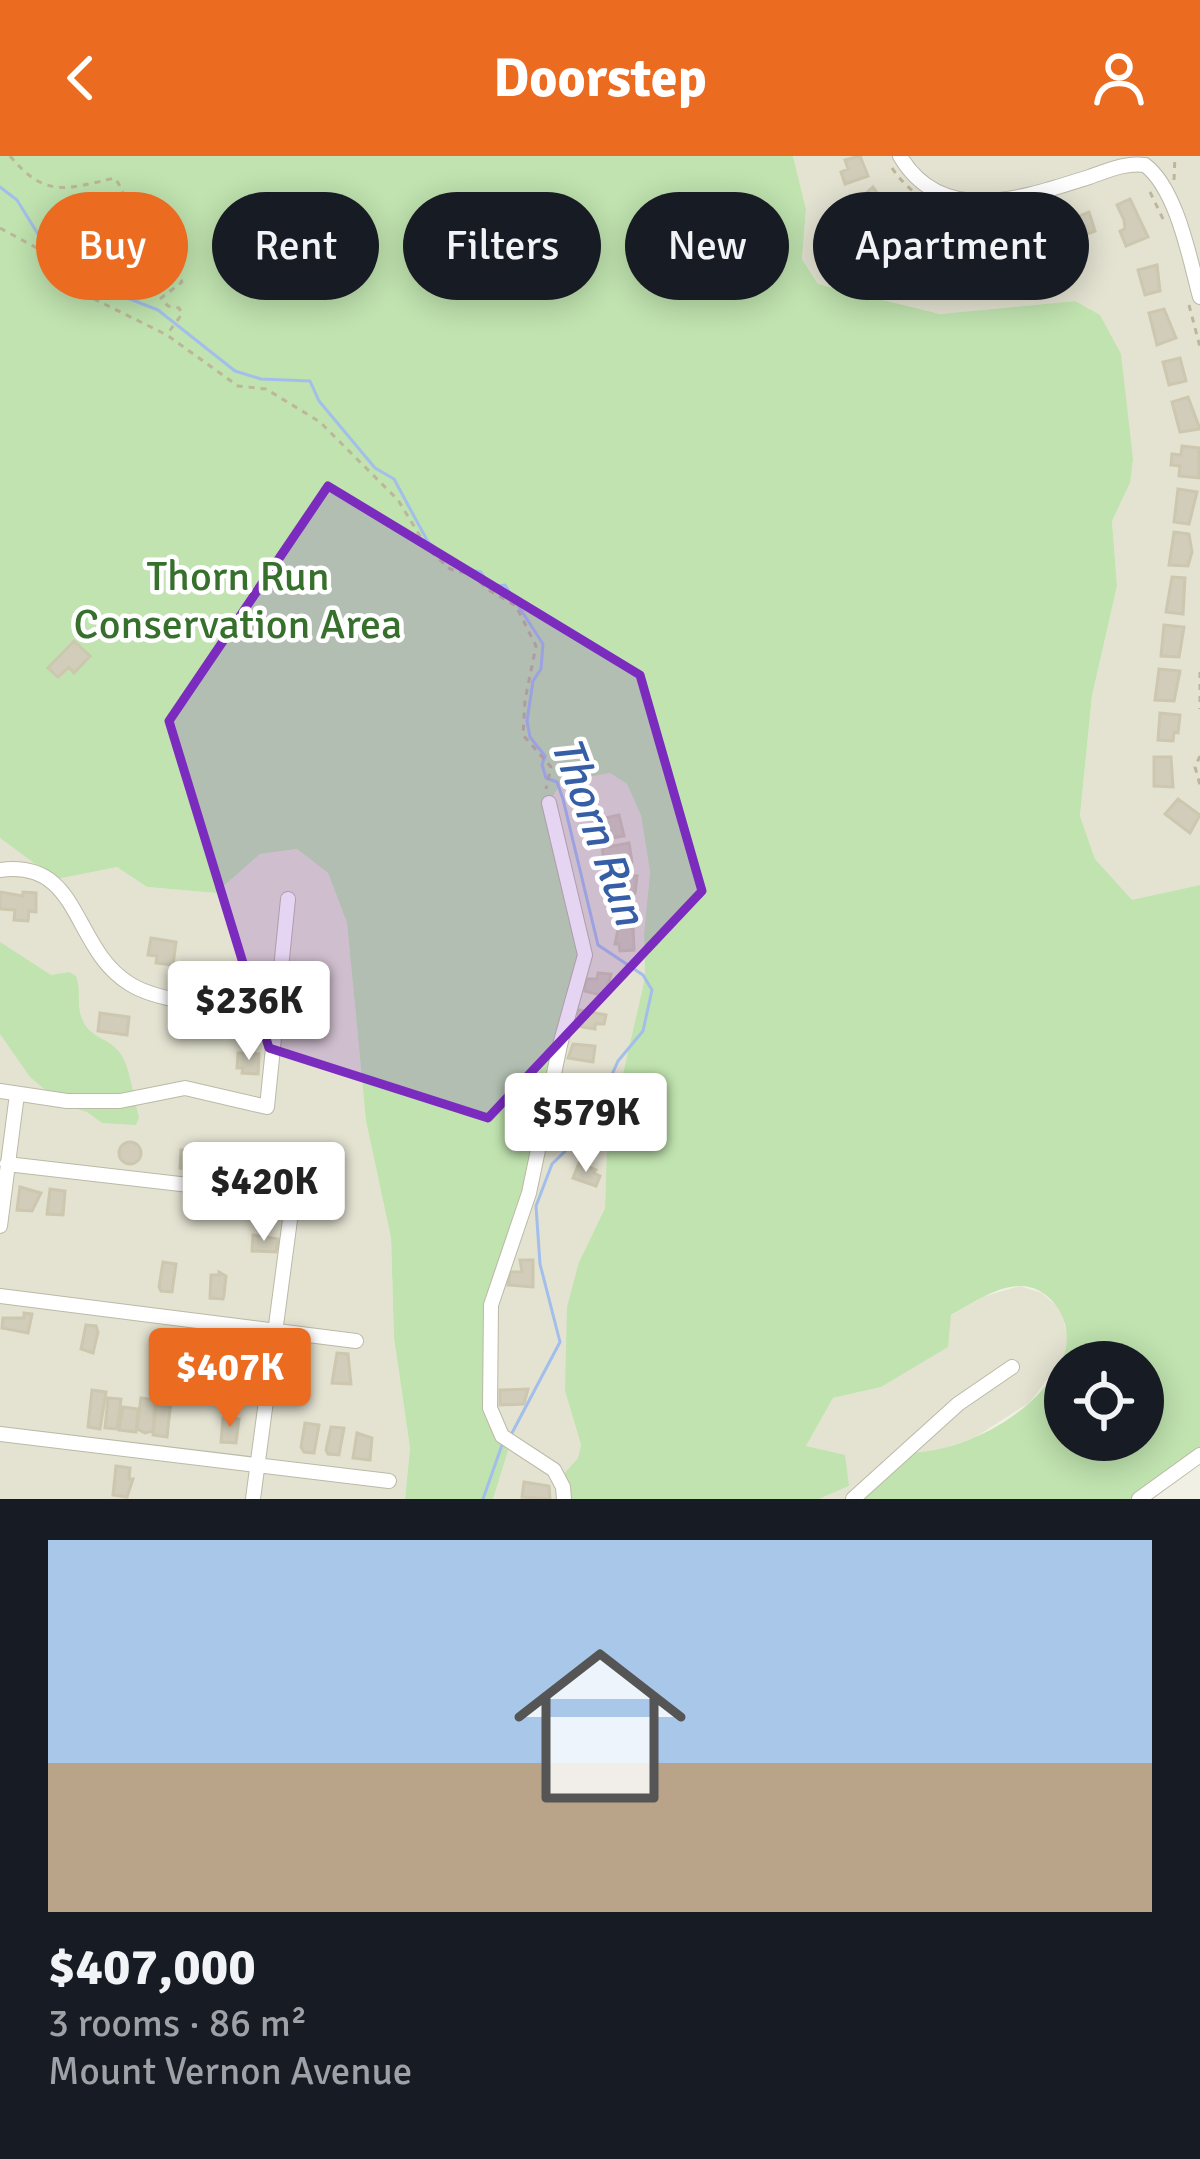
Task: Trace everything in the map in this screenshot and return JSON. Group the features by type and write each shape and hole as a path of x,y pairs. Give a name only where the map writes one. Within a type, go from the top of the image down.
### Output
{"street":[{"path":"893,157 939,195 980,202 1026,196 1113,169 1145,165 1159,178 1175,216 1194,302"},
{"path":"549,802 585,956 560,1045 529,1193 491,1305 490,1408 506,1439 554,1470 564,1499"},
{"path":"0,869 31,868 55,880 100,960 132,986 159,996 277,1012"},
{"path":"0,1091 67,1101 120,1101 185,1088 267,1107 288,899"},
{"path":"0,1226 17,1094"},
{"path":"8,1164 293,1197 253,1499"},
{"path":"0,1296 356,1341"},
{"path":"853,1499 958,1403 1012,1367"},
{"path":"0,1434 389,1480"},
{"path":"1139,1499 1200,1455"}],"path":[{"path":"10,156 29,177 61,191 115,178 143,237 173,261 182,282 161,298 182,314 167,335"},
{"path":"893,157 914,192"},
{"path":"1146,184 1168,230"},
{"path":"0,228 46,253 71,288 167,335 238,386 266,389 320,422 398,500 428,549 450,569 473,575 516,606 536,646 523,735 551,767 546,784 549,802"},
{"path":"1194,302 1200,346"},
{"path":"1200,672 1200,709"},
{"path":"1200,756 1195,767 1200,785"}],"highlighted area":[{"path":"328,486 640,675 702,891 488,1118 269,1048 169,721"}],"shaded area":[{"path":"793,156 1200,156 1200,885 1132,901 1095,859 1080,816 1092,696 1117,586 1112,521 1130,483 1075,301 940,314 883,300 1089,300 1089,192 813,192 813,276 802,259 806,209"},
{"path":"607,771 627,784 641,816 650,872 645,978 607,1143 605,1208 579,1262 565,1391 581,1445 578,1458 560,1478 564,1499 493,1499 511,1443 490,1408 490,1330 549,803 564,780"},
{"path":"0,811 87,846 147,887 216,893 260,854 297,849 328,873 347,923 366,1121 391,1238 394,1338 410,1448 405,1499 0,1499"},
{"path":"1020,1286 1042,1293 1061,1310 1068,1341 1044,1341 1044,1383 1030,1402 974,1438 929,1454 905,1453 853,1499 819,1499 849,1486 806,1446 833,1398 881,1387 950,1316 985,1296"}],"green space":[{"name":"Thorn Run Conservation Area","path":"0,156 793,156 806,209 802,259 813,276 813,300 883,300 940,314 1075,301 1100,315 1121,354 1133,459 1130,483 1112,521 1117,586 1092,696 1080,816 1095,859 1132,900 1200,885 1200,1455 1139,1499 853,1499 905,1453 976,1437 1020,1411 1044,1388 1044,1461 1164,1461 1164,1341 1067,1341 1064,1320 1051,1300 1020,1286 993,1293 951,1315 948,1347 881,1387 833,1398 806,1446 845,1455 849,1486 819,1499 565,1499 560,1478 578,1458 581,1445 565,1391 567,1307 579,1262 605,1208 607,1143 645,978 650,872 641,816 627,784 610,773 562,782 549,803 584,940 529,1193 496,1285 490,1408 511,1442 493,1499 405,1499 410,1448 394,1338 391,1238 366,1121 347,923 328,873 297,849 260,854 216,893 147,887 117,867 56,879 0,838"},
{"path":"0,942 51,975 69,972 76,976 84,1023 116,1048 126,1066 139,1117 136,1125 102,1123 62,1104 30,1077 0,1034"}],"building":[{"path":"860,156 868,176 845,184 841,172 848,169 845,160"},
{"path":"1130,199 1148,237 1126,246 1120,231 1125,229 1124,220 1117,205"},
{"path":"1157,265 1160,291 1145,295 1138,270"},
{"path":"1164,309 1176,338 1157,345 1149,313"},
{"path":"1180,358 1186,381 1169,385 1163,362"},
{"path":"1188,397 1200,429 1180,432 1172,402"},
{"path":"1182,446 1199,448 1199,478 1179,476 1180,466 1171,465 1172,454 1181,455"},
{"path":"1178,489 1197,492 1189,524 1174,522"},
{"path":"1174,532 1189,534 1188,566 1169,565"},
{"path":"1172,577 1185,578 1183,614 1166,612"},
{"path":"1164,625 1184,627 1179,657 1161,656"},
{"path":"74,641 90,656 74,673 69,667 58,677 48,668"},
{"path":"1159,669 1180,671 1174,701 1155,700"},
{"path":"1160,713 1180,715 1173,741 1158,740"},
{"path":"1154,757 1171,757 1173,787 1154,786"},
{"path":"1178,799 1200,815 1190,833 1165,814"},
{"path":"619,815 624,836 605,839 601,819"},
{"path":"629,843 632,862 605,865 602,848"},
{"path":"604,874 637,876 635,893 602,887"},
{"path":"0,892 36,893 36,912 29,911 28,921 14,920 15,910 0,909"},
{"path":"633,924 634,950 620,951 615,944 619,925"},
{"path":"151,938 176,942 173,965 156,963 157,956 148,955"},
{"path":"598,973 611,974 605,996 585,991 586,979 597,979"},
{"path":"296,992 322,999 320,1009 292,1006"},
{"path":"579,1010 606,1015 604,1024 595,1024 595,1029 577,1026"},
{"path":"100,1013 129,1017 127,1035 98,1031"},
{"path":"573,1044 595,1046 593,1062 568,1058"},
{"path":"238,1053 259,1054 258,1074 237,1068"},
{"path":"565,1076 591,1080 590,1095 563,1092"},
{"path":"130,1142 141,1153 130,1164 119,1153"},
{"path":"181,1150 210,1153 209,1170 180,1168"},
{"path":"272,1156 283,1162 280,1181 262,1174 264,1160 271,1161"},
{"path":"579,1163 596,1170 600,1176 596,1186 573,1178"},
{"path":"319,1165 334,1167 329,1178 342,1180 340,1195 307,1187 309,1175 318,1173"},
{"path":"20,1187 41,1193 32,1211 17,1210"},
{"path":"50,1189 65,1191 63,1215 47,1214"},
{"path":"253,1235 278,1239 276,1252 252,1251"},
{"path":"520,1260 533,1260 533,1287 508,1285 510,1272 522,1272"},
{"path":"163,1262 176,1264 172,1292 159,1287"},
{"path":"211,1275 226,1276 223,1299 210,1298"},
{"path":"24,1313 32,1314 28,1333 2,1328 3,1318 24,1318"},
{"path":"86,1325 96,1326 98,1332 93,1353 81,1349"},
{"path":"235,1342 250,1344 245,1370 232,1365"},
{"path":"251,1345 266,1347 263,1372 248,1371"},
{"path":"337,1353 348,1354 351,1384 332,1383"},
{"path":"528,1389 524,1404 500,1405 500,1390"},
{"path":"92,1390 106,1392 100,1429 88,1427"},
{"path":"108,1398 121,1399 117,1429 105,1428"},
{"path":"141,1398 155,1400 153,1431 145,1433 137,1429"},
{"path":"157,1400 171,1401 167,1437 153,1435"},
{"path":"123,1407 138,1409 136,1432 119,1430"},
{"path":"223,1418 239,1419 236,1443 221,1442"},
{"path":"305,1423 319,1425 314,1453 301,1447"},
{"path":"331,1427 344,1428 339,1455 326,1450"},
{"path":"357,1433 372,1438 370,1460 353,1458"},
{"path":"116,1466 130,1468 129,1479 133,1479 127,1497 113,1495"},
{"path":"524,1482 549,1486 550,1499 522,1497"}],"waterway":[{"name":"Thorn Run","path":"0,187 17,200 54,260 158,310 235,371 261,379 310,381 319,401 375,468 394,479 428,542 459,568 481,572 490,587 505,585 543,644 527,721 530,737 545,756 546,778 557,782 563,799 598,945 643,975 652,990 643,1031 618,1061 588,1129 552,1164 536,1206 540,1264 560,1342 512,1433"},
{"name":"Thorn Run","path":"483,1499 502,1445"}]}
